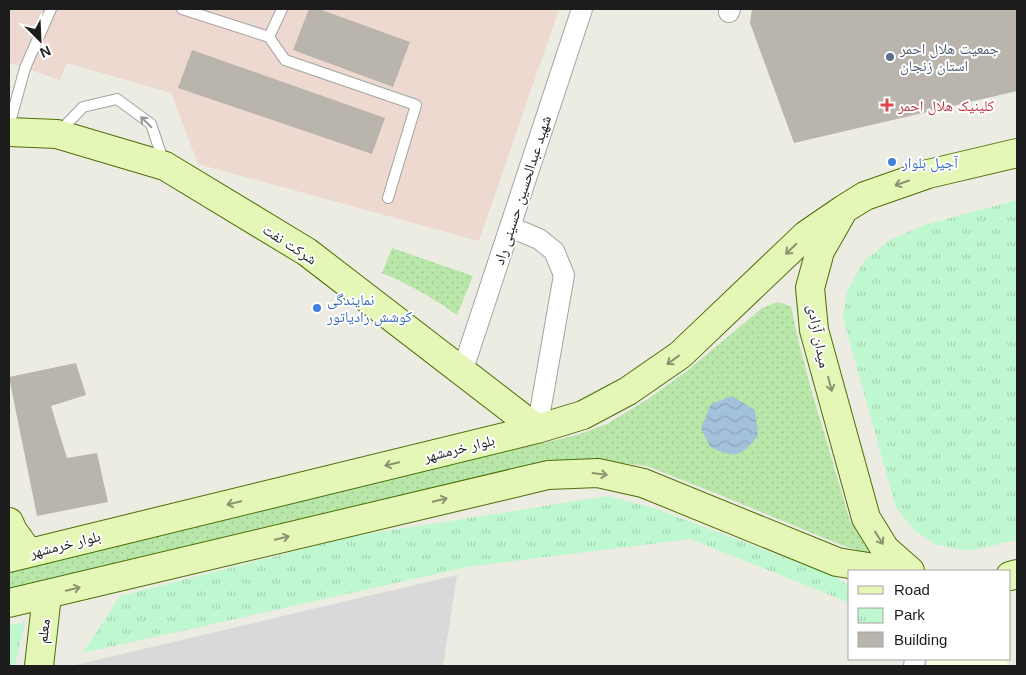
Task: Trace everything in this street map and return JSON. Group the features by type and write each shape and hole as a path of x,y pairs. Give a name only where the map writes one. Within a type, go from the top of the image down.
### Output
{"main road":[{"name":"شرکت نفت","path":"9,132 58,134 165,166 306,252 537,429"},
{"name":"میدان آزادی","path":"909,570 885,549 866,518 814,330 810,288 820,251 844,209 865,196 928,174 1017,153"},
{"name":"بلوار خرمشهر","path":"19,556 537,429 583,415 628,391 680,354 806,235 844,209"},
{"path":"9,604 548,474 573,473 598,473 643,483 837,562 887,570"},
{"path":"9,522 19,556"},
{"name":"معلم","path":"39,666 47,595"}],"street":[{"name":"شهید عبدالحسین حسینی راد","path":"462,372 582,9"},
{"path":"510,227 538,239 554,251 564,275 537,429"}],"lane":[{"path":"9,126 25,68 51,9"},
{"path":"182,9 268,37 285,60 416,105 388,198"},
{"path":"268,37 282,9"},
{"path":"58,134 83,107 117,99 151,124 165,166"}],"shaded area":[{"path":"9,9 559,9 479,241 198,164 171,93 67,63 60,80 9,63"},
{"path":"457,575 443,666 71,666"},
{"path":"927,660 1006,660 1008,666 927,666"}],"green space":[{"path":"1017,200 1017,540 968,551 937,545 915,531 896,508 843,318 847,291 864,261 890,240 924,225"},
{"path":"392,248 473,276 457,315 421,292 382,273"},
{"path":"778,302 791,306 809,382 850,521 874,555 841,545 647,466 579,460 531,467 9,594 9,568 577,435 607,424 648,399 687,371 762,308"},
{"path":"608,496 654,508 836,577 848,586 848,602 690,539 467,567 83,653 120,596 355,536"},
{"path":"25,622 15,666 9,666 9,625"}],"water":[{"path":"732,396 755,410 758,436 746,449 737,454 726,453 710,447 701,428 711,404"}],"building":[{"path":"309,9 319,9 410,42 393,87 293,50"},
{"name":"جمعیت هلال احمر استان زنجان","path":"752,9 1017,9 1017,91 794,143 750,23"},
{"path":"192,50 385,118 372,154 178,88"},
{"path":"76,363 86,395 51,406 67,458 97,453 108,502 37,516 9,377"}],"place":[{"name":"جمعیت هلال احمر استان زنجان","path":"890,57"},
{"name":"کلینیک هلال احمر","path":"887,105"},
{"name":"آجیل بلوار","path":"892,162"},
{"name":"نمایندگی کوشش رادیاتور","path":"317,308"}]}
